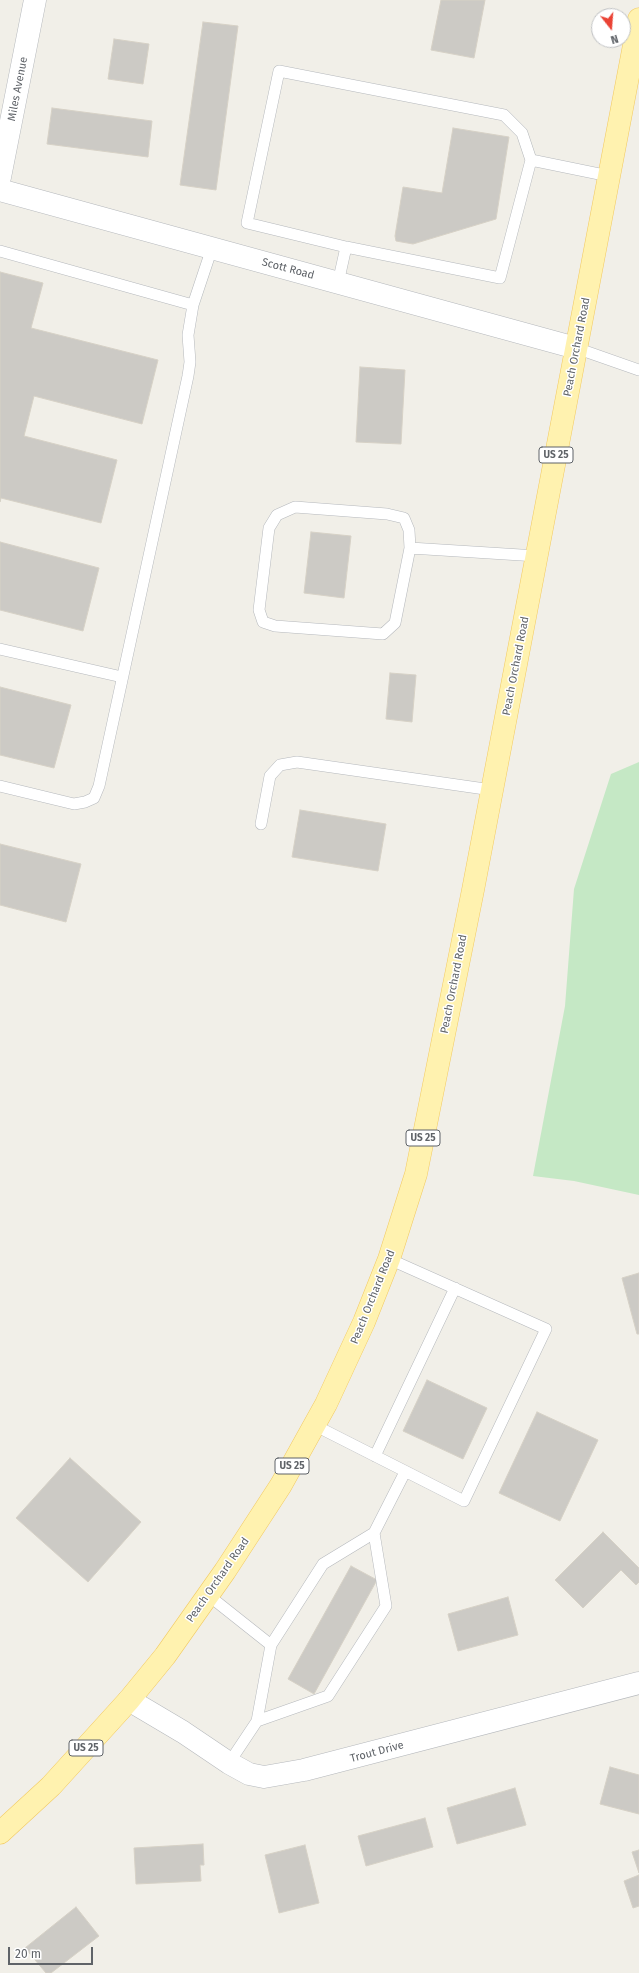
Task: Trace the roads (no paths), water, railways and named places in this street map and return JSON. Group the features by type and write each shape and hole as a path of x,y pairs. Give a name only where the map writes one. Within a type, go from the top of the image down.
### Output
{"main road":[{"name":"Peach Orchard Road","path":"0,1833 50,1786 129,1700 164,1656 208,1595 281,1484 326,1404 364,1322 389,1259 416,1174 473,890 639,18"}],"street":[{"name":"Miles Avenue","path":"0,177 35,0"},
{"name":"Scott Road","path":"0,190 576,348"},
{"name":"Trout Drive","path":"129,1700 183,1732 229,1763 249,1774 264,1777 289,1773 639,1683"}],"lane":[{"path":"278,71 504,115 522,133 531,160 500,278 346,247 247,223 278,71"},
{"path":"531,160 609,176"},
{"path":"338,283 346,247"},
{"path":"0,786 74,804 85,802 94,798 99,786 188,376 190,362 188,335 193,305 212,248"},
{"path":"0,251 193,305"},
{"path":"576,348 639,370"},
{"path":"295,507 387,514 404,518 410,530 410,548 395,623 383,634 275,626 263,622 259,610 270,528 277,514 295,507"},
{"path":"410,548 537,556"},
{"path":"0,649 122,677"},
{"path":"261,824 270,776 280,765 297,762 492,790"},
{"path":"314,1426 464,1501 546,1329 389,1259"},
{"path":"375,1456 456,1288"},
{"path":"229,1763 257,1721 271,1645 323,1564 374,1533 405,1472"},
{"path":"257,1721 328,1696 386,1606 374,1533"},
{"path":"208,1595 271,1645"}]}
